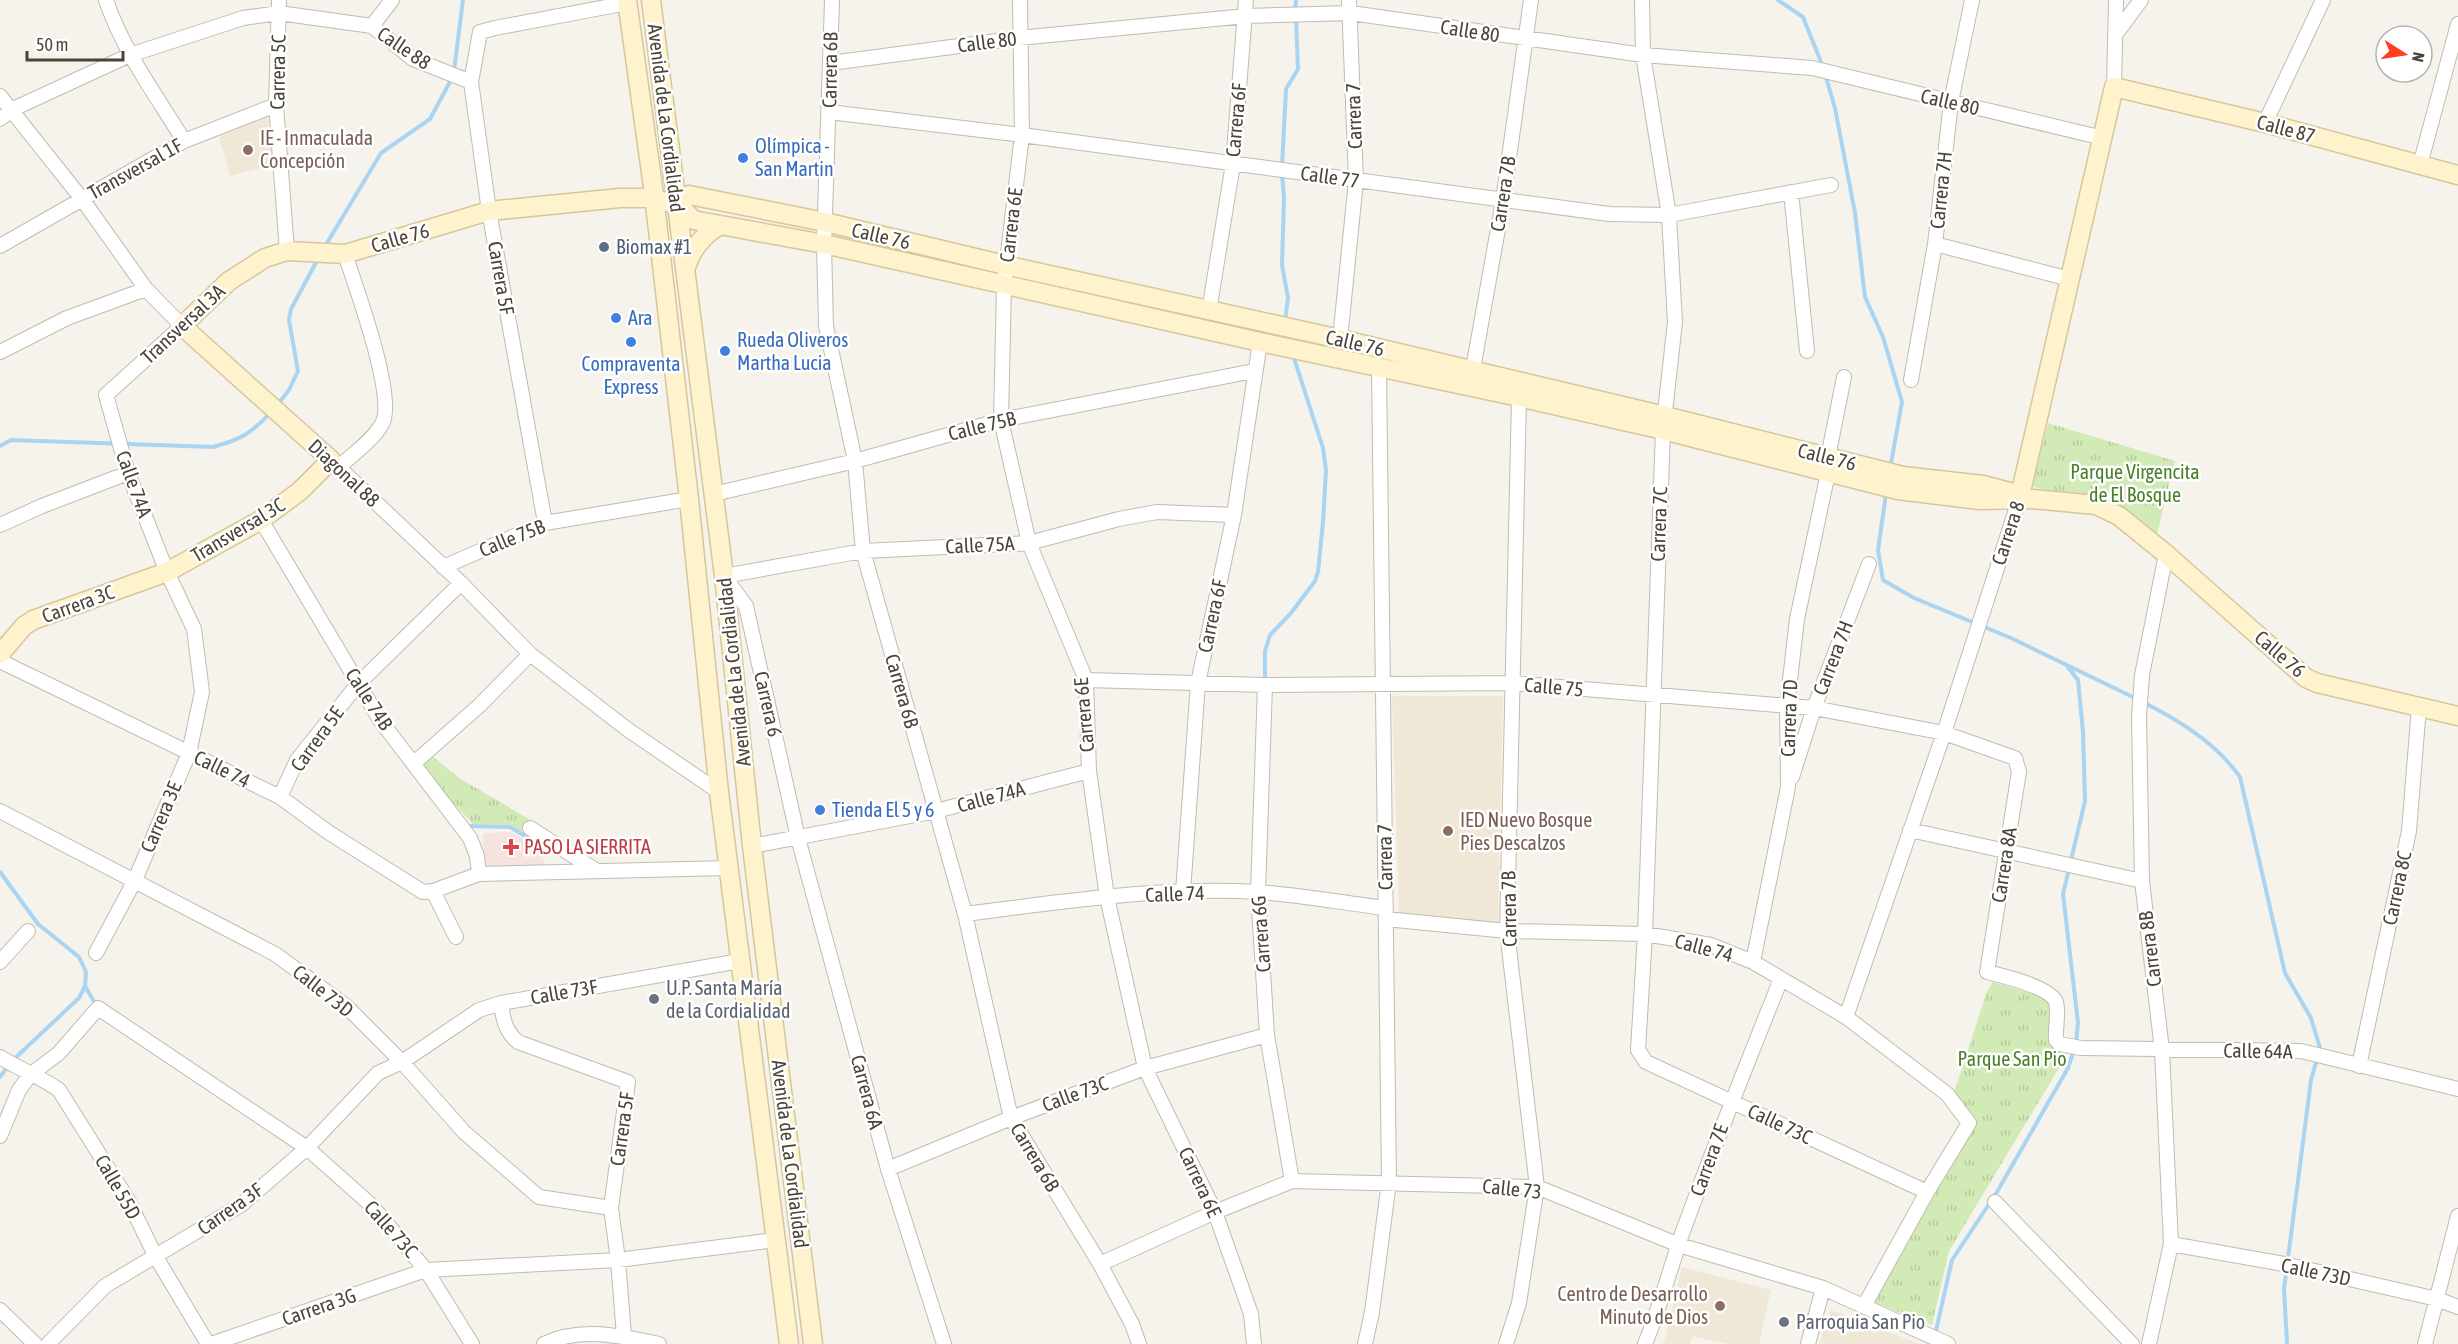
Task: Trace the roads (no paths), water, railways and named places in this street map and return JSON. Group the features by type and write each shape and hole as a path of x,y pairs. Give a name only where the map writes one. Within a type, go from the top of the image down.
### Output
{"street":[{"path":"106,0 114,23 130,55 184,141"},
{"path":"372,26 392,0"},
{"name":"Avenida de La Cordialidad","path":"651,0 724,576 752,846 813,1344"},
{"name":"Carrera 6B","path":"832,0 824,244 826,326 855,461 863,551 965,914 1011,1118 1100,1264 1132,1324 1139,1344"},
{"name":"Carrera 6E","path":"1020,0 1022,135 1005,265 1001,420 1029,543 1086,680 1089,771 1107,897 1145,1068 1215,1212 1251,1314 1254,1344"},
{"name":"Carrera 6F","path":"1209,311 1233,164 1246,0"},
{"name":"Carrera 7B","path":"1471,380 1503,201 1532,0"},
{"name":"Carrera 7C","path":"1638,1050 1645,934 1664,423 1675,322 1669,214 1643,55 1642,0"},
{"name":"Carrera 7H","path":"1911,380 1935,244 1951,102 1972,0"},
{"name":"Carrera 8","path":"1846,1017 1944,734 1982,613 2024,498 2070,279 2114,87 2116,0"},
{"path":"2115,35 2141,0"},
{"path":"2265,123 2323,0"},
{"name":"Avenida de La Cordialidad","path":"627,1 654,199 689,499 719,792 789,1344"},
{"name":"Carrera 5F","path":"546,523 489,211 471,82 480,32 627,1"},
{"name":"Calle 88","path":"0,119 13,109 130,55 279,7 372,26 413,59 471,82"},
{"name":"Carrera 5C","path":"279,7 276,105 287,251"},
{"name":"Calle 80","path":"831,63 1019,38 1350,7 1526,40 1643,55 1812,68 2103,138"},
{"name":"Carrera 7","path":"1340,339 1356,181 1350,7"},
{"path":"2420,165 2458,24"},
{"name":"Calle 87","path":"2114,87 2265,123 2458,175"},
{"path":"0,96 13,109"},
{"name":"Transversal 1F","path":"0,246 184,141 276,105"},
{"name":"Diagonal 88","path":"13,109 82,199 146,289 182,326 335,463 461,583 530,654 627,729 719,792"},
{"name":"Calle 77","path":"829,112 1022,135 1609,214 1669,214 1831,185"},
{"path":"1791,192 1807,351"},
{"name":"Calle 76","path":"678,204 689,195 825,222 1005,265 1340,339 1519,397 1664,423"},
{"name":"Calle 76","path":"265,258 287,251 339,254 489,211 620,198 654,199 678,204 693,220 824,244 1379,368 1471,380 1664,423 1901,483 1983,485 2024,498 2096,505 2119,516 2166,554 2306,678 2317,683 2458,716"},
{"path":"686,268 695,246 710,231 720,225"},
{"path":"1935,244 2070,279"},
{"name":"Transversal 3C","path":"167,572 261,520 383,424 386,406 372,334 339,254"},
{"name":"Transversal 3A","path":"106,395 230,281 265,258"},
{"path":"0,352 67,318 146,289"},
{"name":"Carrera 6F","path":"1183,892 1198,683 1234,515 1260,342"},
{"name":"Carrera 7","path":"1365,1344 1372,1312 1389,1182 1379,368"},
{"name":"Calle 75B","path":"714,494 855,461 1001,420 1254,371"},
{"name":"Carrera 7D","path":"1753,962 1788,787 1786,706 1797,619 1844,377"},
{"name":"Calle 74A","path":"106,395 128,473 167,572"},
{"name":"Carrera 7B","path":"1506,1344 1520,1303 1537,1187 1507,931 1519,397"},
{"path":"0,525 128,473"},
{"name":"Calle 75B","path":"442,567 546,523 689,499"},
{"name":"Calle 75A","path":"724,576 863,551 1029,543 1119,519 1157,512 1234,515"},
{"name":"Calle 74B","path":"261,520 380,720 470,838 477,856 479,874"},
{"name":"Carrera 8B","path":"2149,1344 2171,1244 2162,1050 2142,881 2139,717 2142,675 2166,554"},
{"name":"Carrera 7H","path":"1788,787 1814,708 1869,564"},
{"name":"Carrera 3C","path":"0,654 24,626 33,620 167,572"},
{"name":"Carrera 3E","path":"96,953 135,880 189,753 202,692 194,630 167,572"},
{"name":"Carrera 6","path":"724,576 746,606 798,838"},
{"name":"Carrera 5E","path":"280,797 297,760 358,684 461,583"},
{"path":"414,763 480,705 530,654"},
{"name":"Calle 74","path":"0,661 280,797 328,832 416,889 423,892 433,891"},
{"name":"Calle 75","path":"1086,680 1265,685 1513,683 1814,708 1944,734 2015,758"},
{"name":"Carrera 6G","path":"1265,685 1258,892 1267,1035 1293,1181"},
{"name":"Carrera 8C","path":"2359,1066 2409,831 2419,707"},
{"name":"Carrera 8A","path":"2015,758 2019,772 1987,972 2018,981 2053,997 2056,1004 2056,1040"},
{"name":"Calle 74A","path":"752,846 936,811 1089,771"},
{"name":"Calle 73D","path":"0,811 276,954 346,1006 402,1062 464,1132 539,1197 611,1209"},
{"path":"530,828 597,872"},
{"path":"1910,830 2142,881"},
{"name":"Carrera 6A","path":"798,838 888,1169 944,1344"},
{"path":"456,937 433,891 479,874 729,868"},
{"name":"Calle 74","path":"965,914 1107,897 1183,892 1258,892 1386,914 1507,931 1645,934 1712,945 1753,962 1846,1017 1947,1094 1969,1120 1968,1126 1927,1192"},
{"path":"0,962 28,931"},
{"name":"Calle 73F","path":"402,1062 479,1010 501,1003 740,961"},
{"name":"Carrera 7E","path":"1645,1344 1731,1102 1781,979"},
{"name":"Carrera 5F","path":"501,1003 509,1034 518,1042 628,1082 611,1209 624,1336"},
{"name":"Calle 73C","path":"30,1075 59,1053 84,1027 98,1008 307,1148 371,1205 426,1270 618,1260 775,1240"},
{"name":"Calle 73C","path":"888,1169 1011,1118 1145,1068 1267,1035"},
{"name":"Calle 64A","path":"2056,1040 2060,1044 2076,1047 2301,1051 2458,1089"},
{"name":"Calle 73C","path":"1638,1050 1646,1062 1927,1192"},
{"name":"Calle 55D","path":"2,1058 59,1090 128,1200 156,1257 209,1344"},
{"name":"Carrera 3F","path":"48,1344 105,1286 241,1205 307,1148 378,1073 402,1062"},
{"path":"0,1136 19,1090 30,1075"},
{"name":"Calle 73","path":"1100,1264 1215,1212 1293,1181 1537,1187 1679,1245 1823,1288 1939,1339"},
{"path":"1864,1306 1927,1192"},
{"path":"1995,1202 2132,1344"},
{"path":"2426,1344 2458,1216"},
{"name":"Calle 73D","path":"2171,1244 2289,1265 2437,1299 2458,1307"},
{"path":"426,1270 472,1344"},
{"name":"Carrera 3G","path":"209,1344 426,1270"},
{"path":"1808,1344 1823,1288"},
{"path":"0,1310 34,1344"},
{"path":"544,1344 575,1334 624,1336 659,1344"}],"waterway":[{"path":"454,71 463,0"},
{"path":"1295,11 1296,0"},
{"path":"1778,0 1803,17 1823,67"},
{"path":"1282,166 1286,89 1298,69 1296,18"},
{"path":"1825,74 1835,108 1855,213 1865,297 1883,337 1902,402 1890,469"},
{"path":"324,248 381,153 430,119 452,78"},
{"path":"1282,174 1284,198 1282,265 1288,298 1285,321"},
{"path":"278,404 289,390 298,371 289,320 291,309 319,257"},
{"path":"1265,681 1265,651 1270,635 1291,613 1315,581 1323,522 1326,470 1323,448 1293,355"},
{"path":"0,446 11,440 213,447 245,435 271,412"},
{"path":"1886,494 1878,550 1883,580 1914,598 2011,638 2137,699"},
{"path":"2067,666 2078,680 2083,732 2085,801 2063,894 2078,1023 2076,1043"},
{"path":"2143,702 2209,743 2240,777 2285,973 2311,1018 2320,1048 2319,1052"},
{"path":"466,826 510,827 525,836 531,834"},
{"path":"0,872 38,924 79,957 86,972 85,986 79,998 13,1060"},
{"name":"Calle 73C","path":"85,986 96,1005"},
{"path":"1935,1335 1952,1260 1997,1192 2068,1068 2074,1050"},
{"path":"2287,1344 2284,1289 2311,1080 2317,1059"},
{"path":"0,1077 8,1066"}],"place":[{"name":"IE - Inmaculada Concepción","path":"248,150"},
{"name":"Olímpica - San Martin","path":"743,158"},
{"name":"Biomax #1","path":"604,247"},
{"name":"Ara","path":"616,318"},
{"name":"Compraventa Express","path":"631,342"},
{"name":"Rueda Oliveros Martha Lucia","path":"725,351"},
{"name":"Tienda El 5 y 6","path":"820,810"},
{"name":"IED Nuevo Bosque Pies Descalzos","path":"1448,831"},
{"name":"PASO LA SIERRITA","path":"511,847"},
{"name":"U.P. Santa María de la Cordialidad","path":"654,999"},
{"name":"Centro de Desarrollo Minuto de Dios","path":"1720,1306"},
{"name":"Parroquia San Pio","path":"1784,1322"}],"park label":[{"name":"Parque Virgencita de El Bosque","path":"2135,484"},
{"name":"Parque San Pio","path":"2012,1059"}]}
